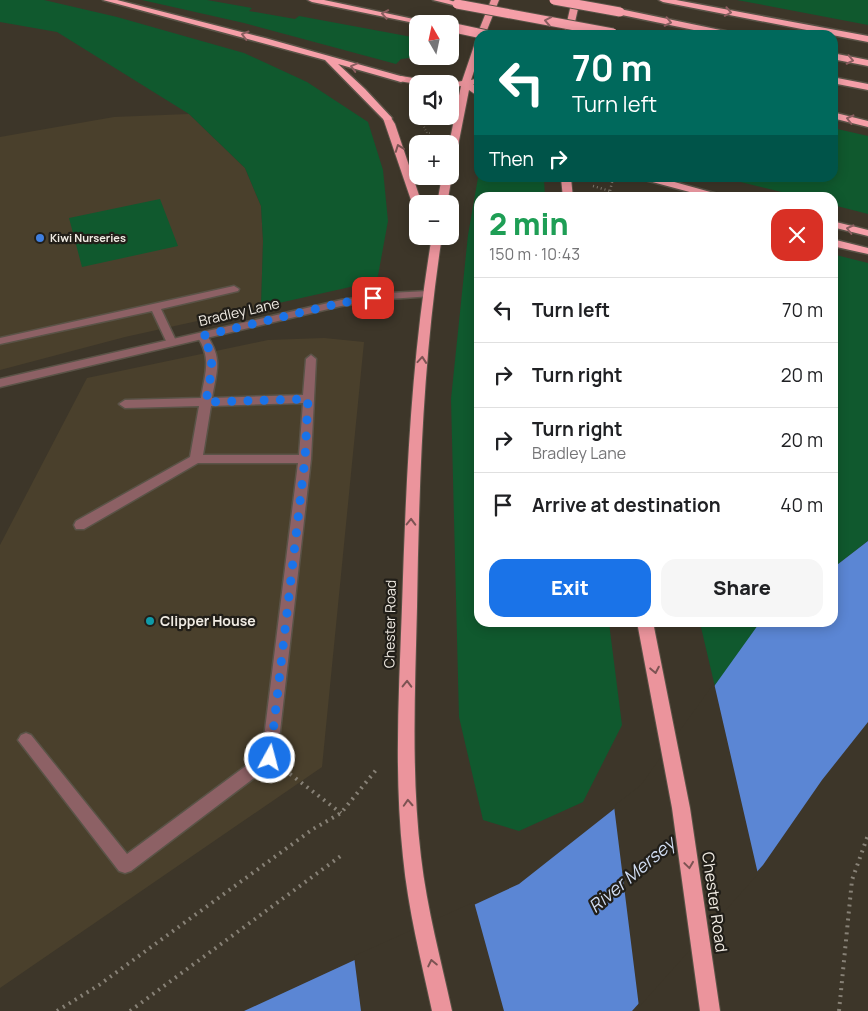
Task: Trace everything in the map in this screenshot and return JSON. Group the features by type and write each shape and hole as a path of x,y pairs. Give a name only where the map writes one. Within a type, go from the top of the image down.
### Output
{"highway":[{"path":"107,0 409,81"},
{"path":"312,0 409,19"},
{"path":"437,0 596,30"},
{"path":"483,30 495,0"},
{"path":"554,0 706,30"},
{"path":"569,30 576,0"},
{"path":"663,0 821,30"},
{"path":"459,29 474,32"},
{"path":"838,33 868,39"},
{"path":"838,57 868,63"},
{"path":"455,135 466,83 474,58"},
{"path":"328,60 362,91 390,124 415,195"},
{"path":"838,81 868,88"},
{"path":"459,83 474,82"},
{"path":"466,83 474,90"},
{"path":"838,116 868,124"},
{"path":"665,182 703,192"},
{"path":"838,226 868,234"},
{"path":"838,244 868,251"},
{"path":"429,245 433,258"},
{"name":"Chester Road","path":"435,245 428,294 412,470 406,759 412,857 419,905 442,1011"},
{"name":"Chester Road","path":"646,627 681,808 710,1011"}],"street":[{"path":"0,341 234,289"},
{"name":"Bradley Lane","path":"0,383 341,303 389,296 428,294"},
{"path":"155,307 172,343"},
{"path":"196,459 213,360 210,348 202,336"},
{"path":"26,740 125,865 270,758 305,459 312,359"},
{"path":"125,404 308,399"},
{"path":"80,525 196,459 305,459"}],"path":[{"path":"57,1011 99,985 313,829 341,813 406,733"},
{"path":"270,758 341,813"},
{"path":"839,1011 852,880 868,835"},
{"path":"130,1011 342,855"}],"shaded area":[{"path":"189,114 245,168 261,206 263,241 261,307 125,337 0,370 0,137 114,117"},
{"path":"324,338 364,342 322,767 0,988 0,545 87,378 268,340"}],"green space":[{"path":"0,0 44,0 117,17 244,53 307,82 368,122 383,170 388,221 377,281 261,307 263,241 261,206 245,168 189,114 57,32 0,22"},
{"path":"142,0 207,0 252,8 249,11 295,19 299,16 409,36 409,58 401,59 396,64 244,23"},
{"path":"737,0 868,0 868,25 753,3"},
{"path":"838,129 868,136 868,214 838,206 838,192 781,192 740,182 838,182"},
{"path":"477,182 544,182 545,192 476,192"},
{"path":"160,199 178,246 82,267 69,218"},
{"path":"474,201 474,627 610,627 622,725 583,802 519,831 483,820 459,717 451,399 468,235"},
{"path":"838,256 868,263 868,541 838,564"},
{"path":"701,627 758,627 715,687"}],"water":[{"name":"River Mersey","path":"868,541 868,722 822,780 763,865 632,1011 244,1011 519,884 642,787 757,627 838,627 838,564"}],"pier":[{"path":"714,683 758,874 639,1007 614,806 641,785"},
{"path":"474,902 504,1011 361,1011 354,956"}],"place":[{"name":"Kiwi Nurseries","path":"40,238"},
{"name":"Clipper House","path":"150,621"}],"route":[{"path":"270,758 305,459 308,399 206,402 213,360 210,348 202,336 341,303 373,298"}]}
